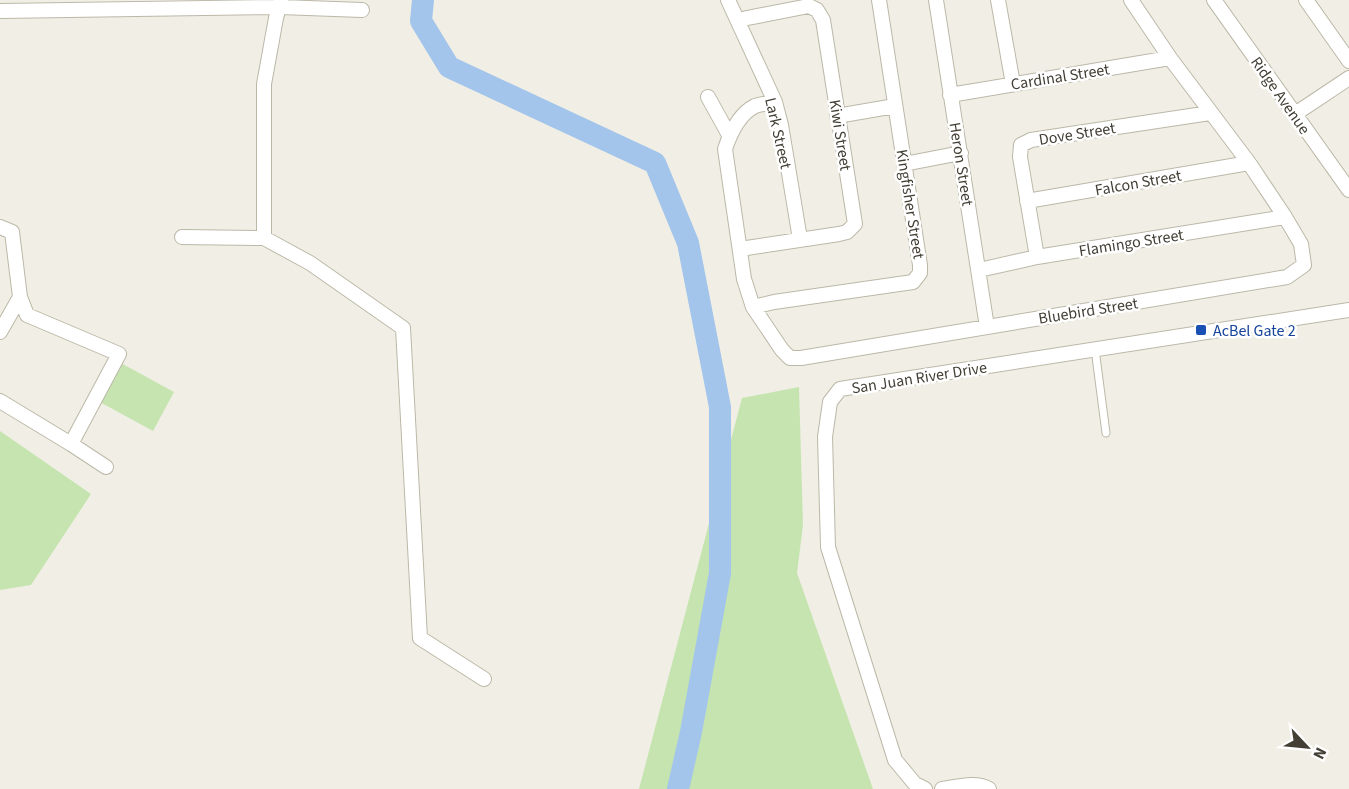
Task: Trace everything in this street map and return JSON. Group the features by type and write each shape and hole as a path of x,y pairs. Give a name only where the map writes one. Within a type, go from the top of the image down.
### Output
{"street":[{"name":"Lark Street","path":"728,0 774,102 781,125 800,239"},
{"name":"Kingfisher Street","path":"753,307 913,282 920,273 879,0"},
{"name":"Heron Street","path":"936,0 987,327"},
{"path":"998,0 1013,84"},
{"name":"Ridge Avenue","path":"1214,0 1349,190"},
{"path":"1306,0 1349,61"},
{"name":"Bluebird Street","path":"729,135 725,149 744,279 753,307 790,358 1287,277 1304,265 1301,244 1249,163 1170,58 1135,1"},
{"path":"264,238 264,84 280,4"},
{"path":"0,11 80,5 280,4 362,10"},
{"name":"Kiwi Street","path":"737,21 809,6 817,10 823,20 855,224 847,232 740,249"},
{"name":"Cardinal Street","path":"950,95 1170,58"},
{"path":"1295,114 1349,78"},
{"path":"708,98 729,135 738,122 755,106 774,102"},
{"path":"837,116 895,106"},
{"name":"Dove Street","path":"1037,257 1027,201 1021,145 1025,142 1210,113"},
{"path":"904,164 961,153"},
{"name":"Falcon Street","path":"1027,201 1249,163"},
{"name":"Flamingo Street","path":"979,270 1037,257 1285,217"},
{"path":"0,227 12,232 20,297 27,315 120,354 71,444"},
{"path":"182,237 264,238 310,263 403,328 420,638 484,679"},
{"path":"0,332 20,297"},
{"name":"San Juan River Drive","path":"926,789 915,784 895,760 828,547 825,437 830,402 840,389 1349,310"},
{"path":"0,401 106,467"},
{"path":"942,789 970,784 989,789"}],"lane":[{"path":"1095,349 1106,433"}],"green space":[{"path":"119,362 174,392 153,431 98,401"},
{"path":"799,387 803,525 797,573 873,789 639,789 742,398"},
{"path":"0,431 91,494 31,585 0,590"}],"waterway":[{"path":"423,0 421,21 449,67 655,163 688,243 720,407 720,573 691,732 678,789"}],"place":[{"name":"AcBel Gate 2","path":"1201,330"}]}
